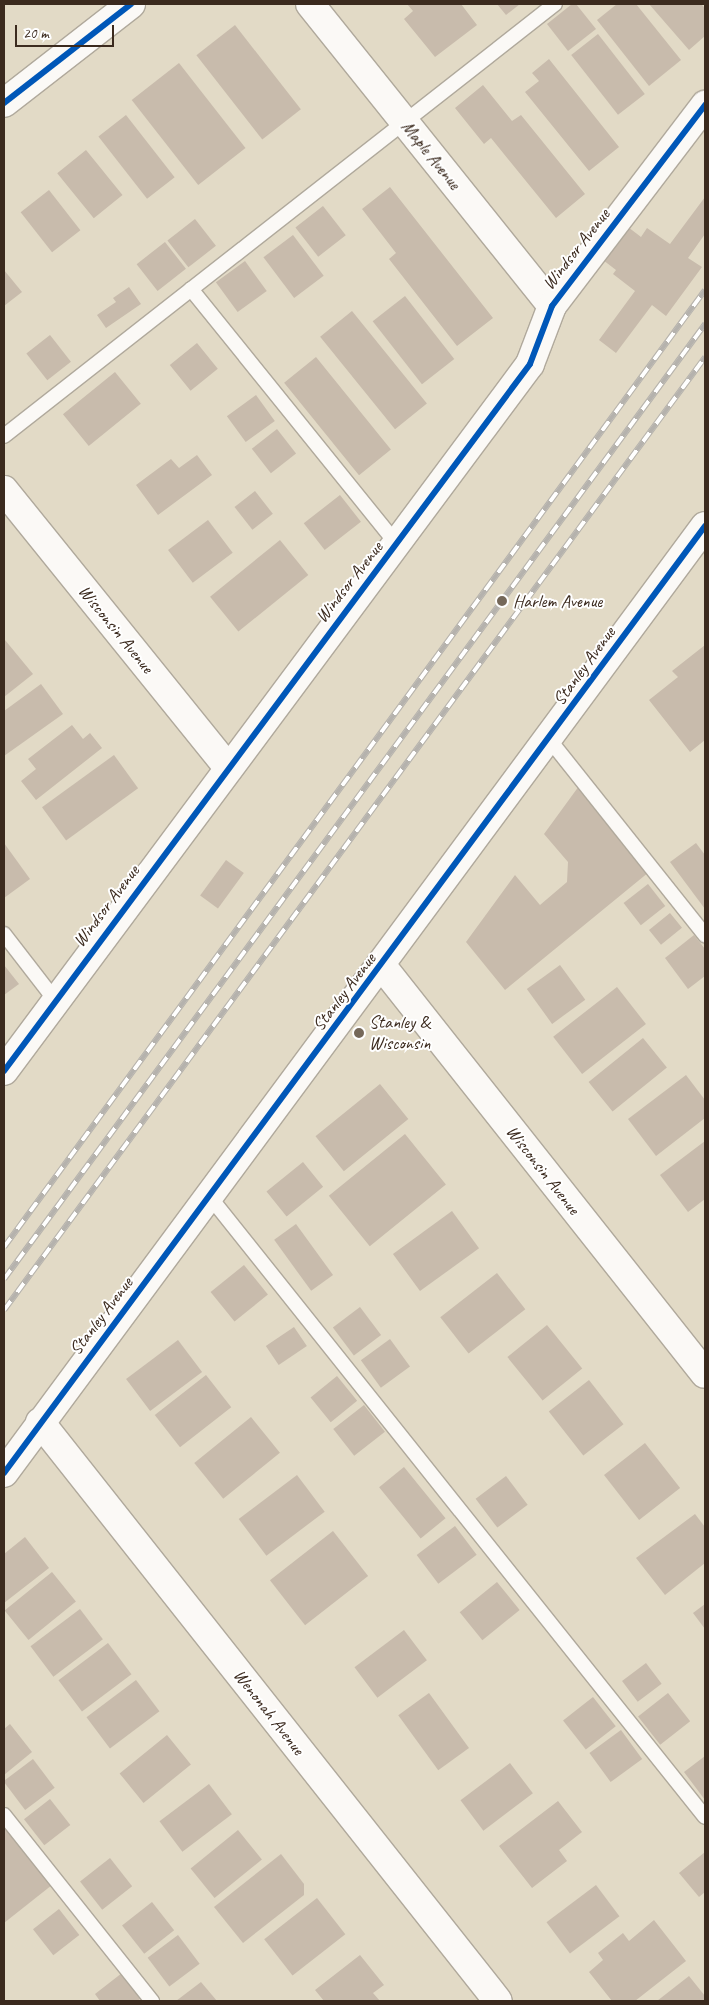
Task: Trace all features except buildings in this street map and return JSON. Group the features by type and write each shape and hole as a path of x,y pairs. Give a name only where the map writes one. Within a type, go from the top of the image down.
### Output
{"street":[{"path":"4,103 131,4"},
{"name":"Maple Avenue","path":"310,4 552,306"},
{"name":"Windsor Avenue","path":"4,1071 530,364 552,306 705,105"},
{"name":"Wisconsin Avenue","path":"4,490 228,768"},
{"name":"Stanley Avenue","path":"4,1473 40,1422 382,966 705,526"},
{"name":"Wisconsin Avenue","path":"382,966 705,1374"},
{"name":"Wenonah Avenue","path":"40,1422 498,2001"}],"lane":[{"path":"4,436 555,4"},
{"path":"191,289 397,544"},
{"path":"549,739 705,934"},
{"path":"4,934 56,1000"},
{"path":"210,1197 705,1817"},
{"path":"4,1815 152,2001"}],"railway":[{"path":"4,1247 705,290"},
{"path":"4,1279 705,324"},
{"path":"4,1310 705,357"}],"cycle path":[{"path":"4,103 131,4"},
{"path":"4,1071 530,364 552,306 705,105"},
{"path":"4,1473 705,526"}],"place":[{"name":"Harlem Avenue","path":"502,601"},
{"name":"Stanley & Wisconsin","path":"359,1033"}]}
